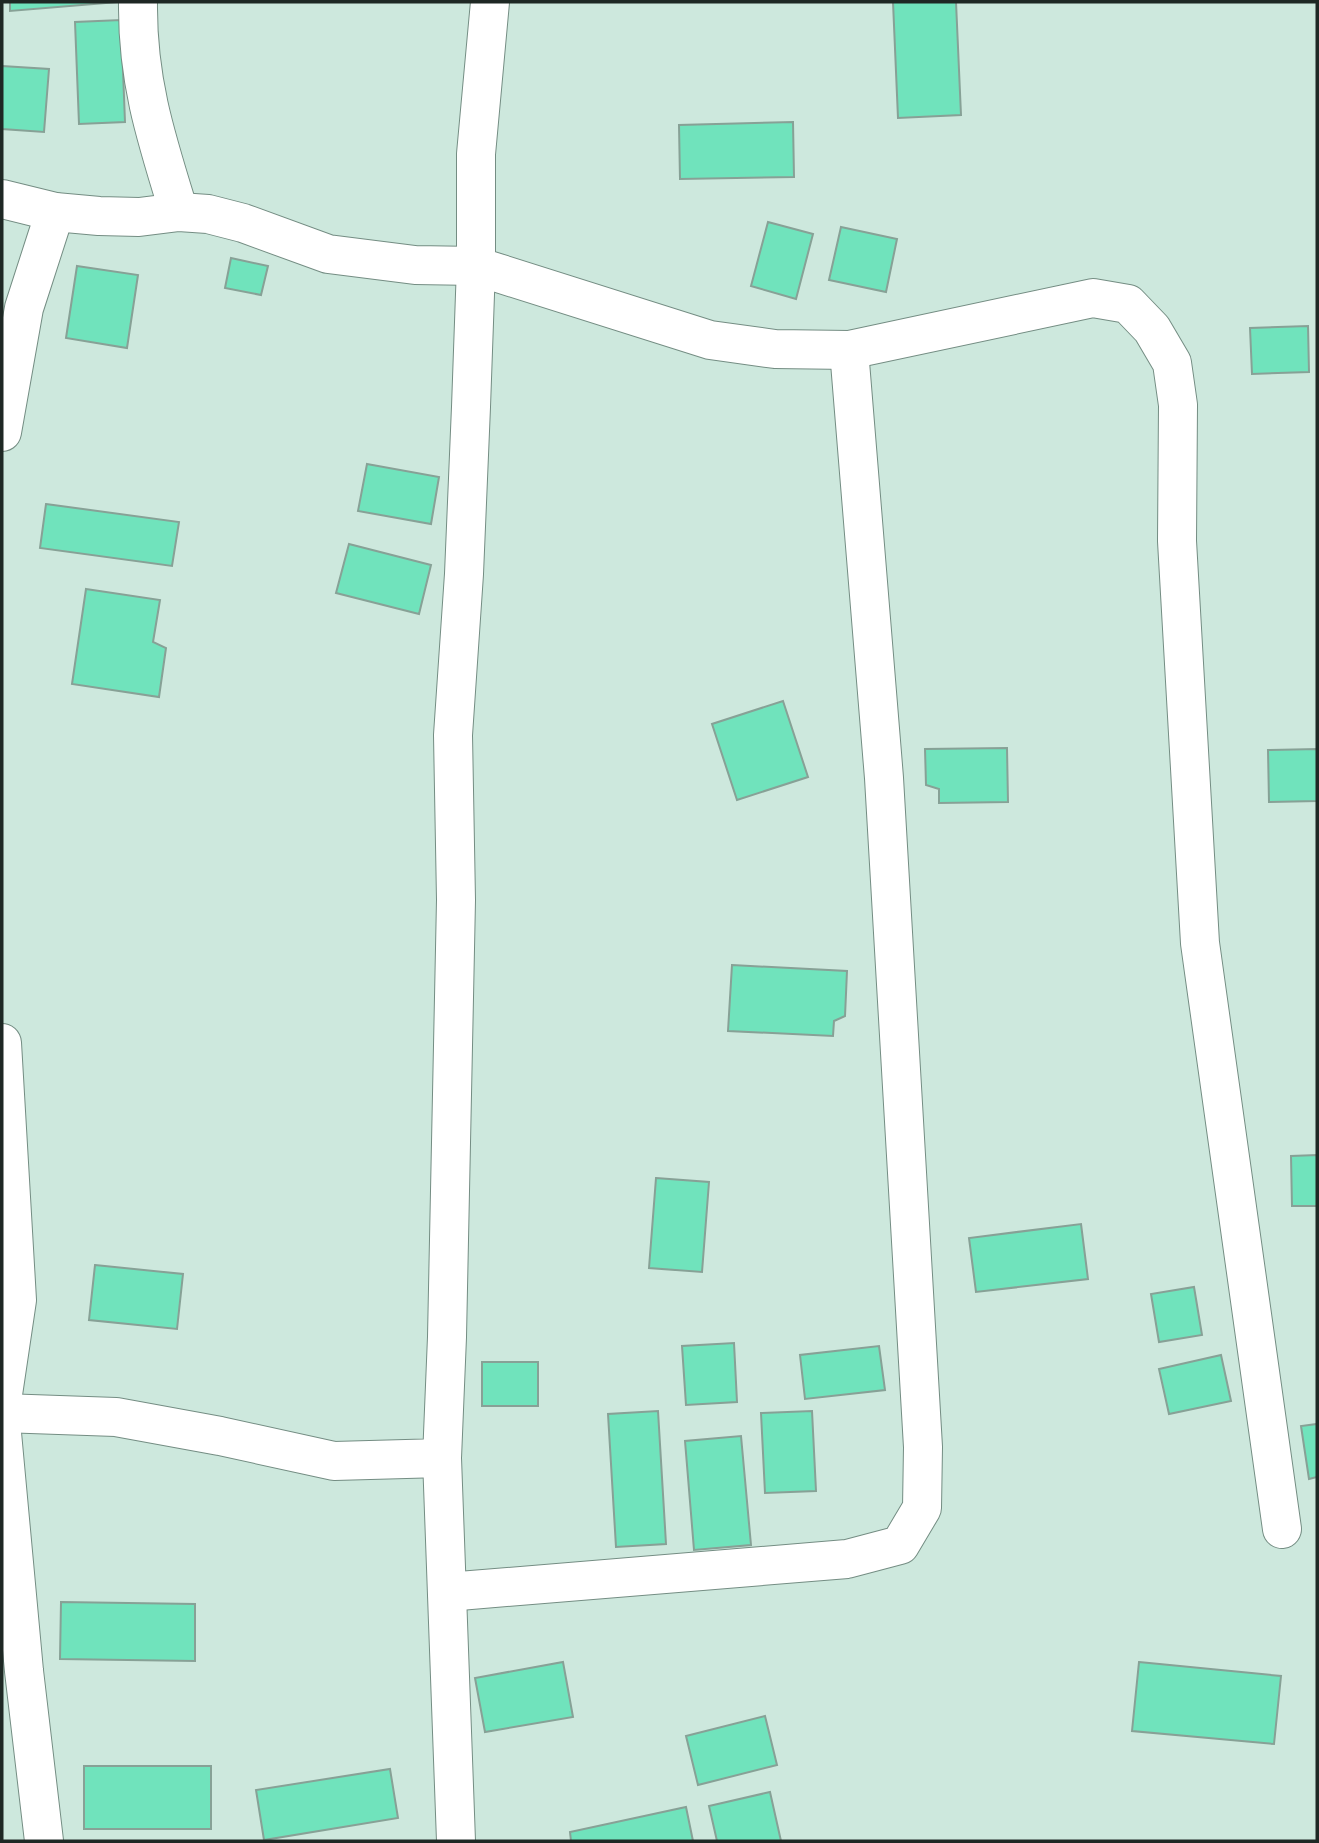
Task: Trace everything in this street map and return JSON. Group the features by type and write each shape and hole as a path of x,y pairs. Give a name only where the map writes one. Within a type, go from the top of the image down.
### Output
{"street":[{"path":"138,2 141,73 153,128 179,212"},
{"path":"456,1841 442,1458 456,900 453,735 464,574 476,266 476,153 490,2"},
{"path":"2,199 55,212 139,217 179,212 208,214 243,223 328,254 415,264 476,266 710,340 775,349 849,350 1093,298 1128,304 1152,329 1172,363 1178,405 1177,541 1200,943 1282,1529"},
{"path":"2,432 24,308 55,212"},
{"path":"447,1592 847,1559 900,1545 922,1508 922,1433 884,778 849,350"},
{"path":"2,1043 17,1300 2,1401"},
{"path":"2,1413 116,1417 334,1461 442,1458"},
{"path":"2,1433 24,1671 44,1841"}],"building":[{"path":"10,2 118,2 10,11"},
{"path":"893,2 956,2 961,115 898,118"},
{"path":"121,20 125,122 79,124 75,22"},
{"path":"2,66 49,69 44,132 2,129"},
{"path":"793,122 794,177 680,179 679,125"},
{"path":"768,222 813,234 796,299 751,286"},
{"path":"841,227 897,239 886,292 829,280"},
{"path":"231,258 268,266 261,295 225,288"},
{"path":"77,266 138,275 127,348 66,338"},
{"path":"1308,326 1309,372 1252,374 1250,328"},
{"path":"367,464 439,477 431,524 358,511"},
{"path":"46,504 179,522 172,566 40,548"},
{"path":"349,544 431,565 419,614 336,593"},
{"path":"86,589 160,600 153,642 166,648 159,697 72,684"},
{"path":"783,701 808,777 737,800 712,724"},
{"path":"1007,748 1008,802 939,803 939,789 926,785 925,749"},
{"path":"1317,749 1317,801 1269,802 1268,750"},
{"path":"732,965 847,971 845,1016 834,1021 833,1036 728,1031"},
{"path":"1317,1155 1317,1206 1292,1206 1291,1156"},
{"path":"656,1178 709,1182 702,1272 649,1268"},
{"path":"1081,1224 1088,1279 976,1292 969,1238"},
{"path":"95,1265 183,1274 177,1329 89,1320"},
{"path":"1194,1287 1202,1335 1159,1342 1151,1294"},
{"path":"734,1343 737,1402 686,1405 682,1346"},
{"path":"879,1346 885,1390 805,1399 800,1355"},
{"path":"1221,1355 1231,1401 1169,1414 1159,1369"},
{"path":"482,1362 538,1362 538,1406 482,1406"},
{"path":"658,1411 666,1544 616,1547 608,1414"},
{"path":"812,1411 816,1491 765,1493 761,1413"},
{"path":"1317,1424 1317,1477 1309,1479 1301,1426"},
{"path":"741,1436 751,1545 694,1550 685,1441"},
{"path":"61,1602 195,1604 195,1661 60,1659"},
{"path":"563,1662 573,1717 485,1732 475,1678"},
{"path":"1139,1662 1281,1676 1274,1744 1132,1731"},
{"path":"765,1716 777,1765 698,1785 686,1736"},
{"path":"84,1766 211,1766 211,1829 84,1829"},
{"path":"390,1769 398,1818 264,1840 256,1790"},
{"path":"770,1792 781,1841 717,1841 709,1806"},
{"path":"686,1807 693,1841 571,1841 570,1832"}]}
